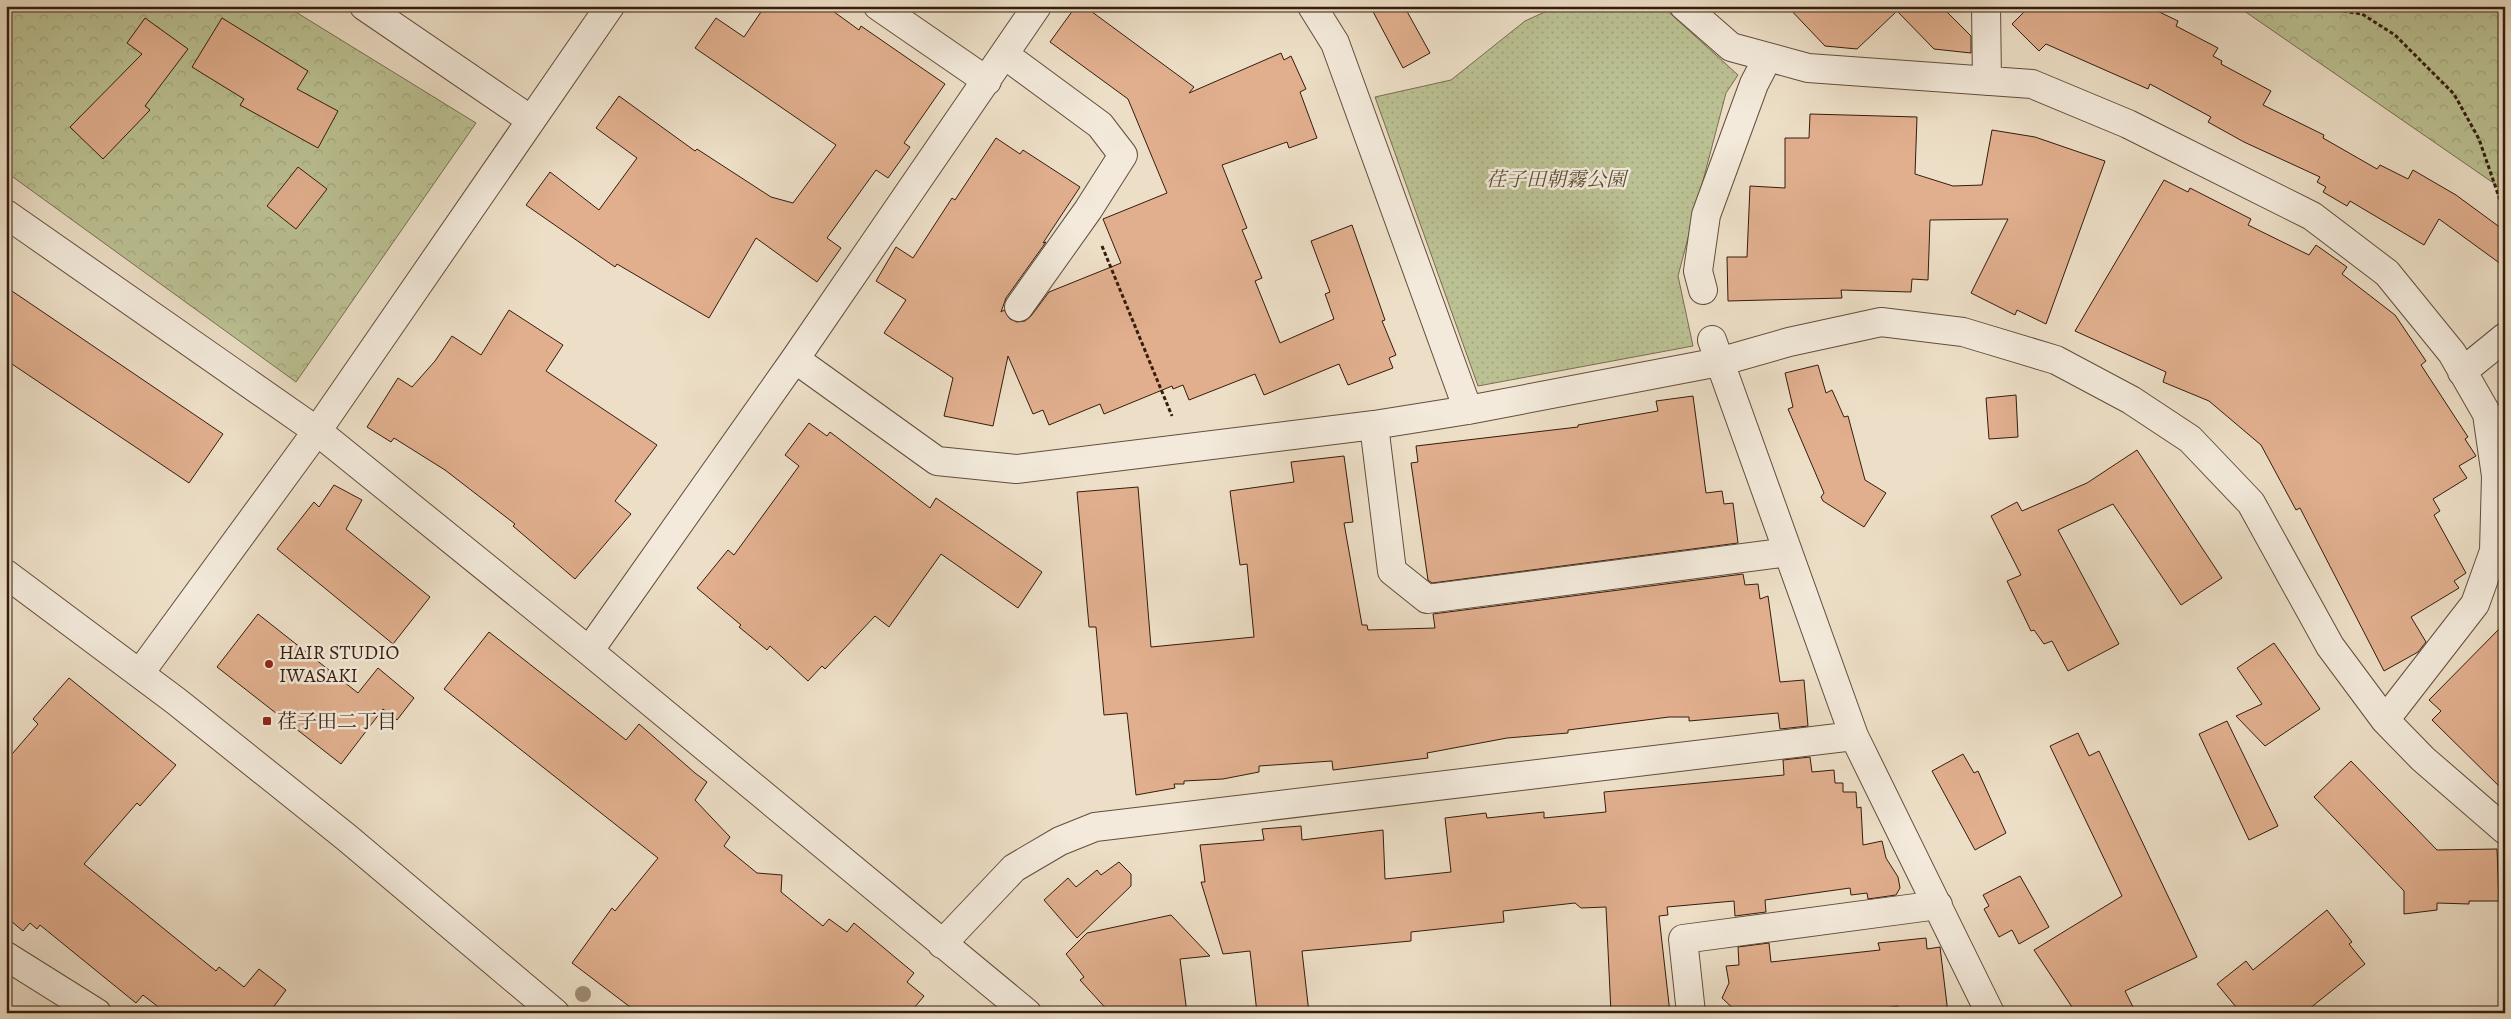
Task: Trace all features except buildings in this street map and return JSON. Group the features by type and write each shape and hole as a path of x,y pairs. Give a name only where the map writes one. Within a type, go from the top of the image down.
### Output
{"street":[{"path":"364,6 532,120"},
{"path":"140,672 317,431 610,6"},
{"path":"878,6 987,81"},
{"path":"589,651 795,359 1037,6"},
{"path":"1312,6 1335,43 1468,410"},
{"path":"1684,6 1731,47 1808,68 2032,84 2119,120 2312,216 2387,273 2452,353 2487,414 2496,476 2494,551 2475,604 2385,720"},
{"path":"1986,6 1987,81"},
{"path":"1005,54 1100,125 1123,155 1088,210 1019,307"},
{"path":"1703,290 1698,271 1706,215 1754,84 1768,57"},
{"path":"6,214 317,431 589,651 1027,1013"},
{"path":"795,359 937,461 1016,468 1374,425 1468,410 1715,351 1789,342 1881,322 1963,332 2056,360 2131,400 2190,439 2251,503 2330,646 2385,720 2423,759 2505,830"},
{"path":"2462,372 2505,337"},
{"path":"1715,351 1854,736 1990,1013"},
{"path":"1374,425 1392,571 1427,600 1788,552"},
{"path":"6,574 140,672 346,837 555,1013"},
{"path":"942,944 1014,868 1060,841 1096,827 1854,736"},
{"path":"1691,1013 1683,939 1938,905"},
{"path":"6,956 83,1009"}],"path":[{"path":"2311,6 2362,14 2395,35 2454,94 2479,139 2500,200 2505,203"},
{"path":"1088,210 1172,416 1180,449"}],"green space":[{"path":"6,6 286,6 476,123 296,382 6,172"},
{"name":"荏子田朝霧公園","path":"1558,6 1662,6 1738,75 1726,93 1678,276 1693,346 1478,386 1375,97 1451,80 1525,21"},
{"path":"2237,6 2505,6 2505,191"}],"place":[{"name":"HAIR STUDIO IWASAKI","path":"269,664"},
{"name":"荏子田二丁目","path":"267,721"}]}
